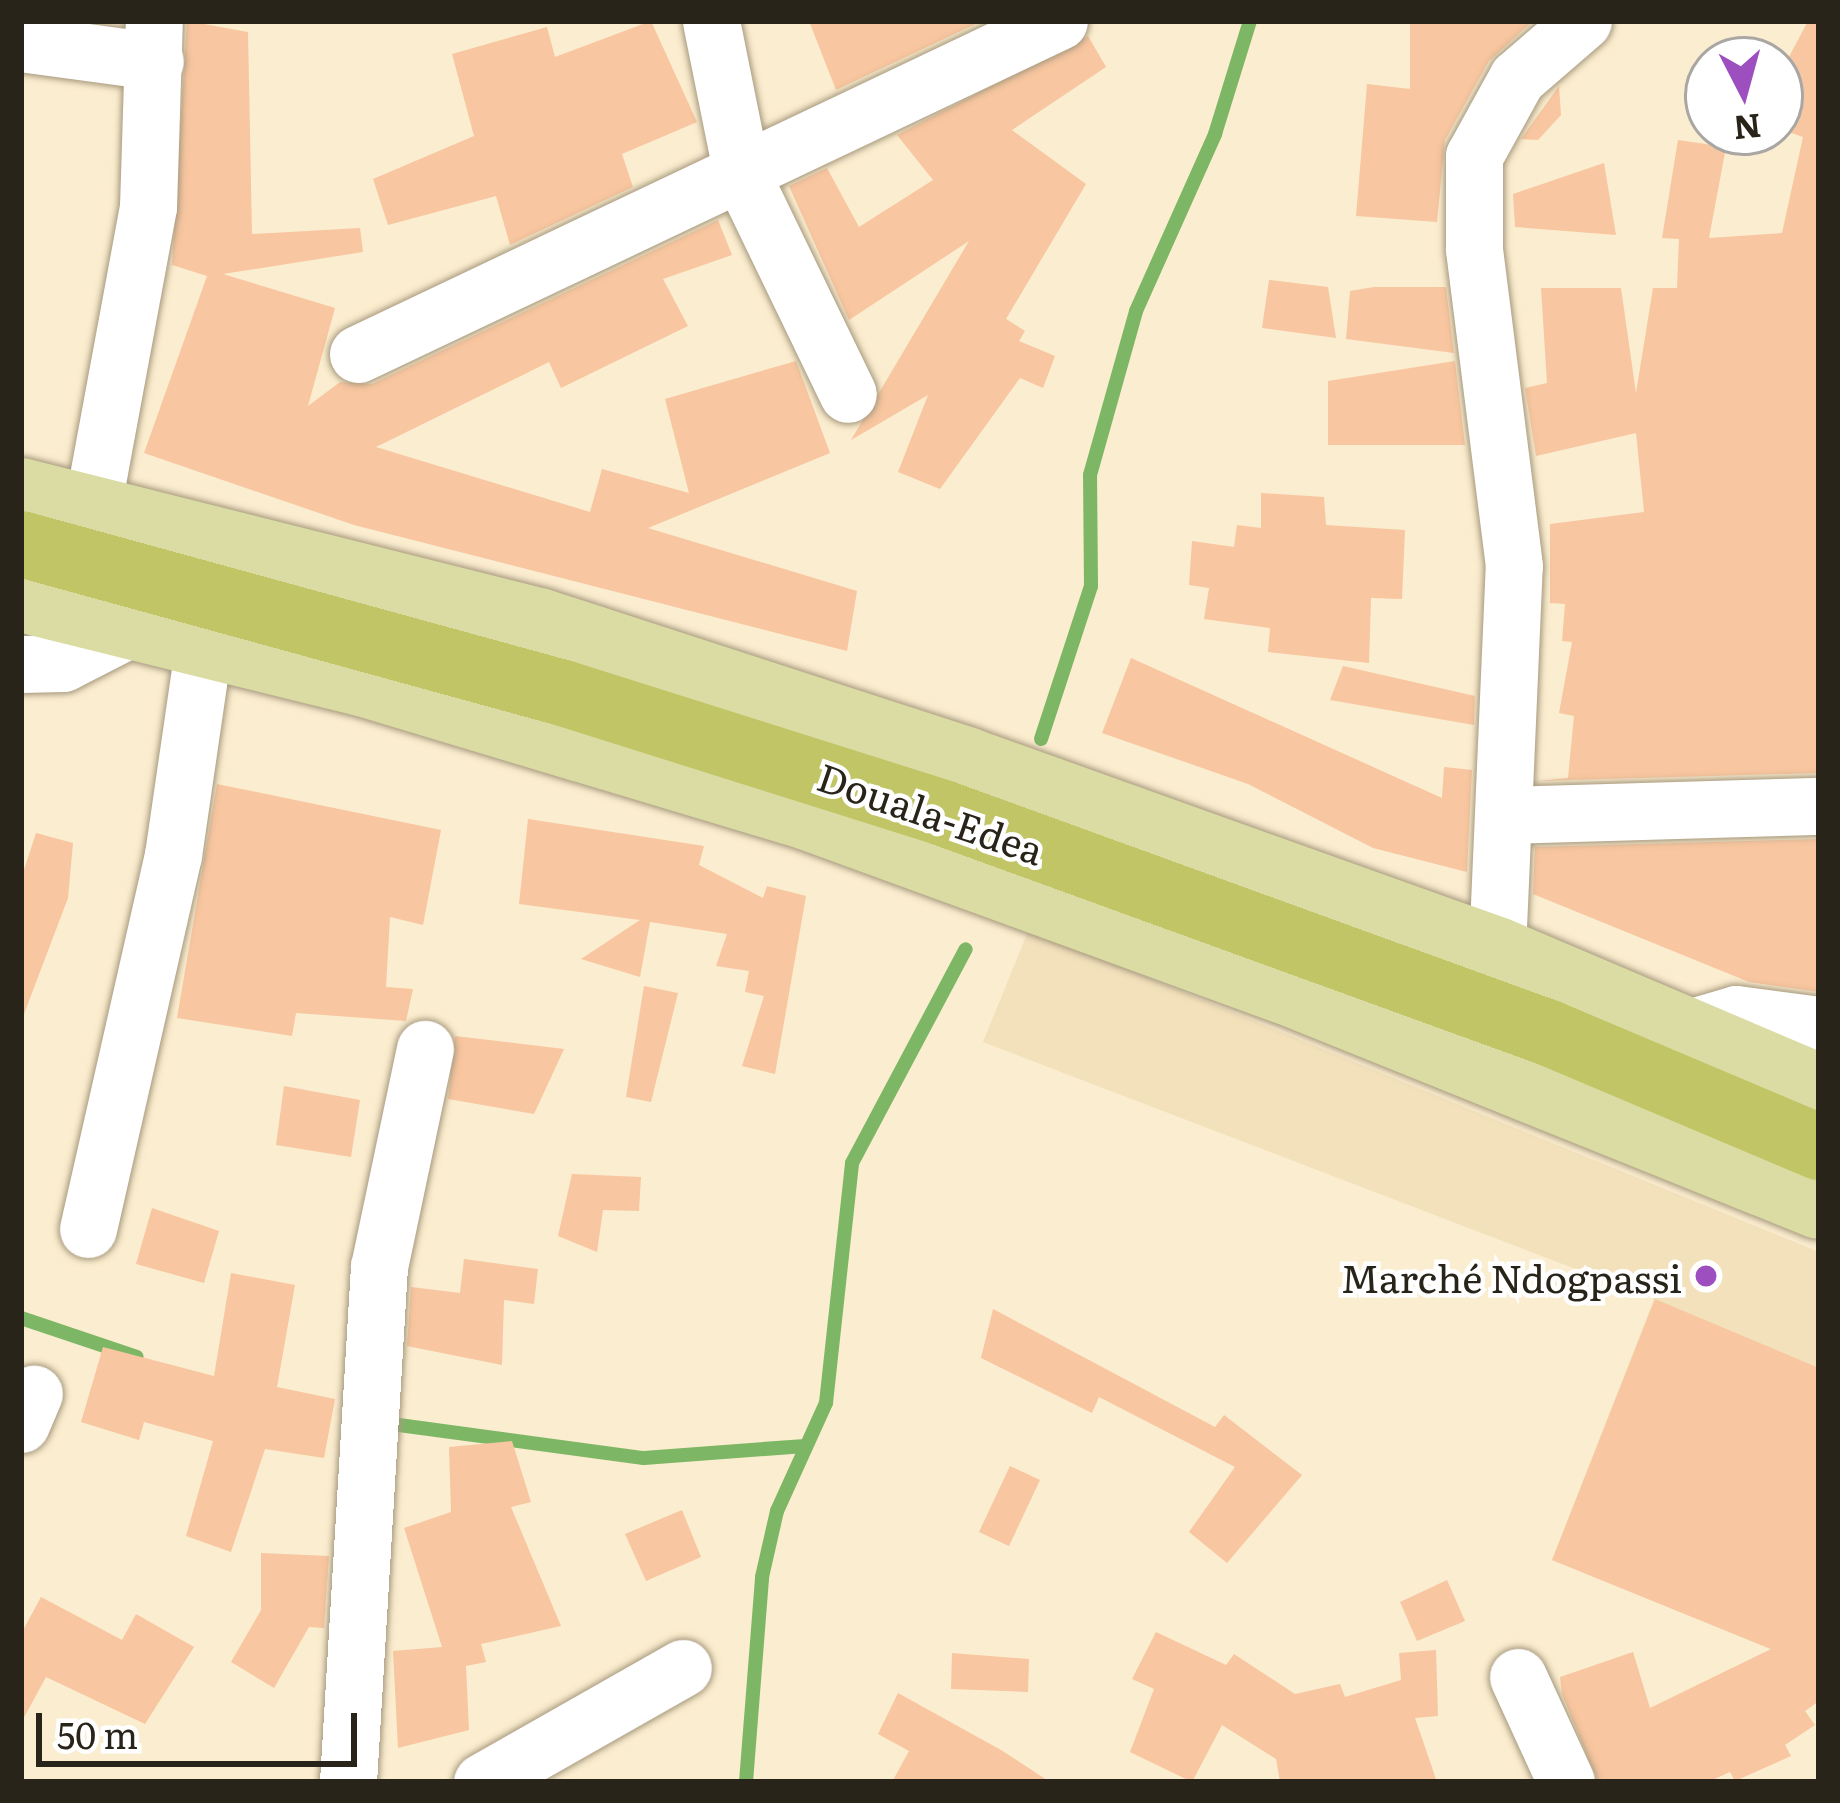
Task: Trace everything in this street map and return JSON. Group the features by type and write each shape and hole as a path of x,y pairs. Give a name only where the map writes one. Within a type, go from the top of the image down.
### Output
{"highway":[{"name":"Douala-Edea","path":"21,544 563,693 943,813 1549,1033 1819,1148"}],"main road":[{"path":"21,491 539,621 1497,950 1819,1087"},
{"path":"21,599 204,643 925,857 1819,1206"}],"street":[{"path":"711,21 742,176 848,394"},
{"path":"358,354 742,176 1059,21"},
{"path":"1497,950 1508,815 1514,566 1474,249 1474,156 1516,78 1583,21"},
{"path":"21,43 154,41 148,207 92,509"},
{"path":"21,664 63,663 134,627"},
{"path":"88,1229 172,855 204,643"},
{"path":"1508,815 1819,806"},
{"path":"1685,1029 1736,1014 1819,1025"},
{"path":"348,1782 379,1267 425,1049"},
{"path":"482,1782 683,1668"},
{"path":"1518,1677 1566,1782"}],"shaded area":[{"name":"Marché Ndogpassi","path":"1029,929 1819,1252 1819,1669 1552,1560 1654,1299 983,1042"}],"building":[{"path":"187,21 248,32 252,234 360,228 363,252 223,274 335,308 308,406 340,382 372,384 718,220 732,255 663,279 688,326 561,388 549,362 376,447 590,512 602,469 689,493 665,399 796,361 830,453 648,528 857,591 847,651 354,525 144,453 207,276 172,265"},
{"path":"651,21 697,122 622,154 633,187 510,245 496,196 388,225 373,179 474,136 452,54 547,27 555,57"},
{"path":"809,21 982,21 836,90"},
{"path":"1410,21 1533,21 1489,61 1445,140 1437,222 1356,216 1367,84 1410,89"},
{"path":"1808,21 1819,21 1819,773 1538,781 1568,778 1574,716 1559,713 1572,642 1562,641 1565,604 1550,603 1550,524 1644,512 1636,433 1536,456 1525,388 1547,383 1541,288 1621,288 1636,393 1653,288 1677,288 1679,239 1662,238 1678,140 1684,141 1684,156 1724,156 1709,238 1782,233 1799,156 1804,156 1804,36 1800,36"},
{"path":"1088,36 1106,67 1012,130 1086,184 1006,319 1025,331 1019,341 1055,356 1043,388 1020,378 940,489 898,472 928,395 851,440 969,241 849,320 789,186 827,168 859,227 933,180 897,135"},
{"path":"1559,86 1561,115 1538,140 1521,139"},
{"path":"1604,163 1616,235 1515,227 1513,194"},
{"path":"1269,280 1328,287 1336,338 1262,328"},
{"path":"1446,287 1454,353 1346,339 1350,291"},
{"path":"1455,361 1465,445 1328,445 1328,381"},
{"path":"1261,493 1324,497 1326,525 1405,530 1402,599 1371,598 1369,663 1268,652 1270,628 1204,619 1209,588 1189,585 1192,541 1234,547 1237,525 1261,528"},
{"path":"1131,658 1442,798 1444,767 1472,770 1467,872 1373,848 1248,784 1102,733"},
{"path":"1343,666 1475,696 1474,725 1330,700"},
{"path":"217,784 441,830 423,925 390,917 386,987 413,989 406,1021 296,1013 292,1036 177,1018"},
{"path":"528,819 704,846 699,865 763,898 767,886 806,896 775,1074 742,1066 764,996 745,992 749,971 716,966 727,934 650,922 640,977 581,959 640,920 519,904"},
{"path":"36,833 73,843 68,898 24,1014 21,879"},
{"path":"1819,839 1819,992 1749,982 1533,894 1535,847"},
{"path":"644,986 678,993 651,1102 626,1097"},
{"path":"455,1036 564,1049 534,1114 448,1099"},
{"path":"284,1086 360,1100 351,1157 276,1145"},
{"path":"572,1174 641,1177 639,1211 603,1210 597,1252 558,1236"},
{"path":"152,1208 219,1231 204,1283 136,1264"},
{"path":"464,1259 538,1269 534,1304 504,1300 502,1365 407,1346 411,1287 460,1293"},
{"path":"231,1273 295,1285 277,1387 335,1399 324,1458 265,1449 231,1552 186,1536 213,1441 144,1422 139,1440 81,1422 103,1347 214,1376"},
{"path":"1655,1299 1819,1368 1819,1701 1805,1711 1815,1725 1785,1745 1791,1756 1735,1781 1730,1772 1708,1782 1598,1782 1562,1694 1560,1677 1633,1652 1650,1708 1771,1649 1552,1560"},
{"path":"993,1309 1215,1427 1224,1415 1302,1475 1227,1563 1189,1532 1235,1467 1099,1397 1092,1413 981,1358"},
{"path":"512,1441 531,1502 511,1507 561,1626 481,1644 486,1662 466,1666 469,1730 398,1748 393,1651 442,1647 404,1528 451,1512 449,1447"},
{"path":"1010,1466 1040,1480 1009,1546 979,1532"},
{"path":"682,1510 701,1557 646,1581 625,1534"},
{"path":"261,1553 329,1556 324,1628 309,1627 274,1688 231,1662 261,1610"},
{"path":"1447,1580 1465,1621 1417,1641 1400,1602"},
{"path":"41,1597 122,1640 136,1614 194,1647 145,1724 46,1677 21,1723 21,1634"},
{"path":"1156,1632 1226,1665 1234,1654 1295,1694 1340,1684 1345,1697 1401,1680 1399,1653 1436,1650 1438,1716 1415,1718 1437,1782 1280,1782 1276,1759 1222,1725 1192,1782 1130,1752 1154,1689 1132,1679"},
{"path":"952,1653 1029,1659 1028,1692 951,1689"},
{"path":"898,1693 1050,1782 892,1782 909,1751 878,1734"}],"waterway":[{"path":"1041,739 1091,586 1090,475 1136,311 1215,134 1250,21"},
{"path":"746,1782 762,1577 777,1511 826,1403 852,1163 966,949"},
{"path":"21,1318 137,1357"},
{"path":"384,1423 644,1458 802,1446"}],"place":[{"name":"Marché Ndogpassi","path":"1706,1276"}]}
